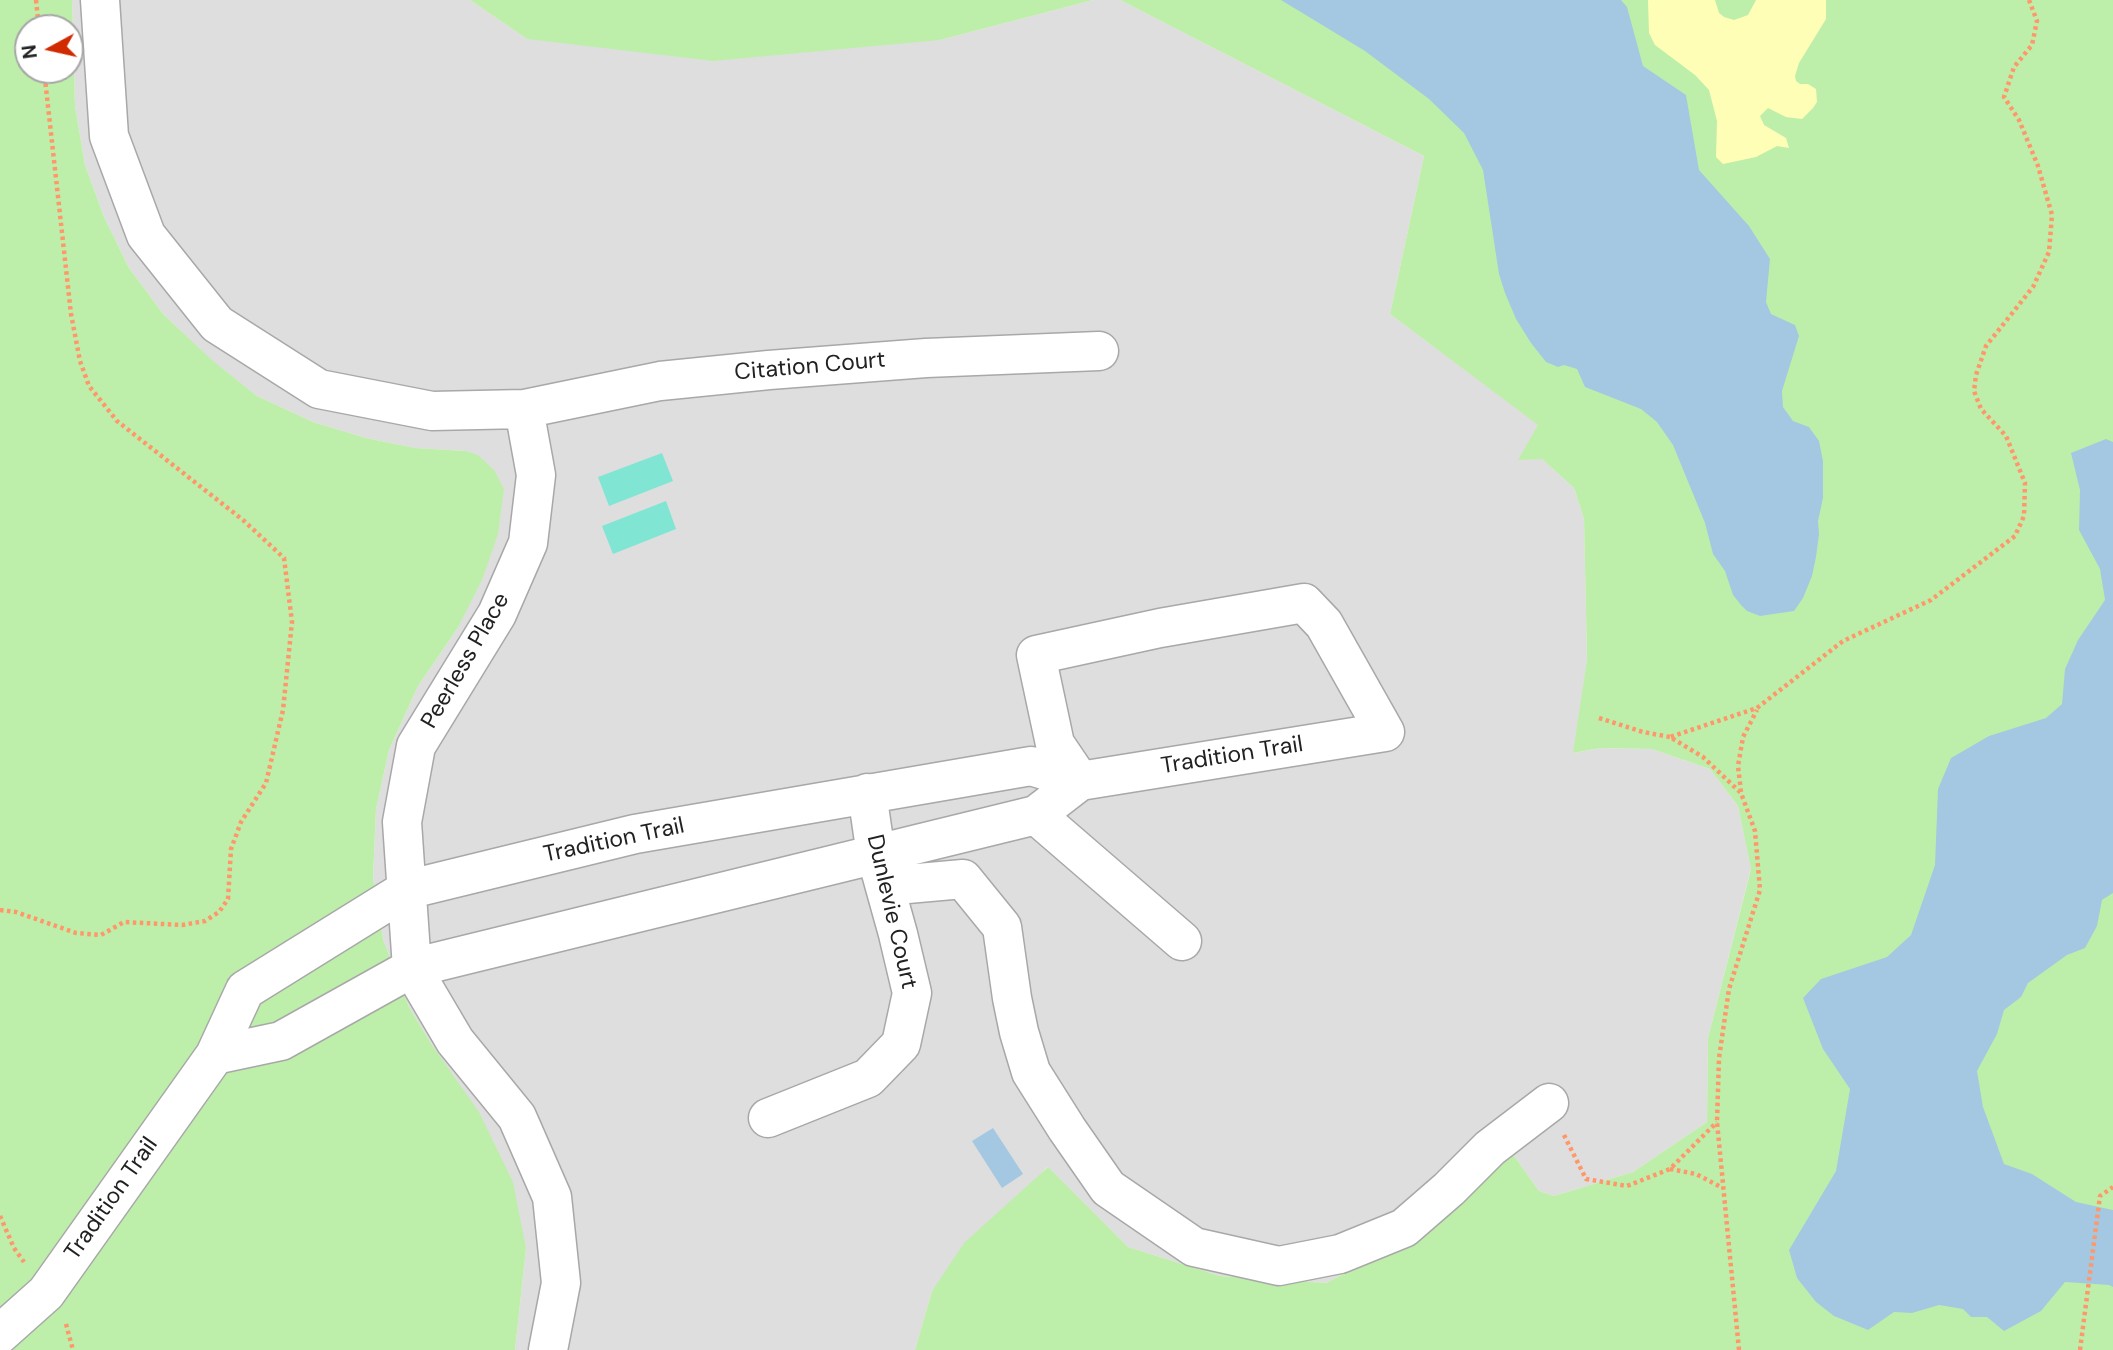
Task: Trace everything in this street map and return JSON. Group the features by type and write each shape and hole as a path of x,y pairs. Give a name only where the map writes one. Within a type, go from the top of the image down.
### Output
{"street":[{"path":"100,0 109,136 146,235 217,324 319,389 432,411 524,409"},
{"name":"Citation Court","path":"524,409 660,381 769,370 926,358 1099,351"},
{"name":"Peerless Place","path":"412,968 402,822 416,746 498,614 528,542 536,475 524,409"},
{"name":"Tradition Trail","path":"0,1334 46,1293 215,1055 245,990 406,890 635,834 1031,766 1080,781 1385,732 1324,624 1304,603 1160,628 1036,655 1055,744 1080,781"},
{"name":"Tradition Trail","path":"215,1055 281,1041 412,968 881,871 1036,815 1080,781"},
{"name":"Dunlevie Court","path":"768,1118 868,1078 901,1044 912,993 881,871 867,793"},
{"path":"1036,815 1182,941"},
{"path":"881,871 963,878 1002,927 1014,1009 1031,1072 1108,1188 1194,1247 1279,1266 1340,1254 1404,1228 1450,1189 1490,1148 1549,1103"},
{"path":"412,968 456,1041 517,1117 552,1197 561,1283 548,1350"}],"path":[{"path":"1670,737 1757,708 1843,641 1931,600 2015,536 2024,516 2025,482 2006,436 1981,409 1974,391 1976,375 1986,346 2034,287 2049,252 2052,215 2038,166 2019,120 2004,97 2014,67 2032,45 2037,21 2029,0"},
{"path":"0,910 16,912 76,933 101,935 124,922 182,925 205,921 219,912 228,899 231,849 241,822 266,783 283,710 292,622 284,558 243,520 117,421 89,386 80,360 71,314 46,84"},
{"path":"1739,1350 1717,1122 1719,1058 1728,989 1760,890 1755,831 1741,793 1738,766 1743,737 1757,708"},
{"path":"1599,718 1643,732 1670,737 1703,757 1741,793"},
{"path":"1549,1103 1586,1179 1627,1186 1670,1169 1717,1122"},
{"path":"1670,1169 1696,1174 1722,1187"},
{"path":"2080,1350 2100,1196 2113,1187"}],"shaded area":[{"path":"72,0 470,0 527,39 940,40 1093,0 1120,0 1424,156 1390,314 1539,425 1542,459 1574,488 1584,519 1587,659 1574,753 1600,748 1652,749 1710,769 1738,806 1751,868 1708,1038 1707,1122 1633,1172 1554,1196 1539,1191 1512,1153 1438,1225 1326,1283 1220,1276 1128,1247 1047,1167 932,1291 915,1350 515,1350 526,1248 432,1045 409,1007 383,939 373,878 376,809 389,750 418,686 457,629 466,451 415,448 366,438 313,422 257,396 213,362 164,315 129,268 104,217 85,165 75,106 74,84 84,84 84,14 72,14"},
{"path":"1281,0 1621,0 1627,7 1643,66 1686,95 1699,170 1749,226 1770,259 1766,302 1771,314 1795,325 1799,336 1782,391 1783,407 1793,421 1809,427 1819,441 1823,461 1823,498 1812,576 1794,611 1760,616 1747,611 1733,595 1725,571 1713,554 1705,523 1673,445 1657,422 1641,409 1585,387 1577,369 1564,365 1558,367 1546,362 1531,343 1516,319 1505,293 1499,274 1483,170 1464,133 1429,99 1365,51"},
{"path":"2106,439 2113,442 2113,893 2102,900 2097,926 2085,948 2067,955 2028,983 2021,997 2004,1010 1997,1034 1977,1071 1983,1107 2004,1164 2032,1174 2076,1202 2113,1210 2113,1287 2065,1282 2041,1311 2004,1331 1987,1317 1971,1317 1963,1309 1939,1305 1912,1313 1894,1312 1868,1330 1834,1316 1816,1302 1797,1278 1789,1250 1836,1171 1850,1089 1823,1049 1803,998 1821,979 1887,957 1911,935 1935,865 1938,789 1951,758 1989,736 2046,718 2062,704 2065,669 2078,640 2105,600 2100,569 2079,530 2080,490 2071,453"},
{"path":"662,453 673,481 609,506 598,477"},
{"path":"666,501 676,529 613,554 602,526"},
{"path":"993,1128 1023,1174 1002,1188 972,1141"}],"green space":[{"path":"0,0 72,0 72,14 14,14 14,84 74,84 75,106 85,165 104,217 129,268 164,315 213,361 257,396 313,422 366,438 415,448 466,451 478,455 494,470 504,489 498,534 482,580 457,629 418,686 389,750 376,809 373,878 383,939 409,1007 479,1112 513,1182 526,1248 515,1350 0,1350"},
{"path":"470,0 1093,0 940,40 713,61 527,39"},
{"path":"1120,0 2113,0 2113,1350 915,1350 932,1291 964,1243 1048,1167 1128,1247 1220,1276 1326,1283 1438,1225 1512,1153 1539,1191 1554,1196 1633,1172 1707,1122 1708,1038 1751,869 1738,806 1710,769 1652,749 1600,748 1573,753 1587,659 1584,519 1574,488 1542,459 1518,460 1538,425 1390,314 1424,156"}],"sand":[{"path":"1648,0 1715,0 1719,13 1734,20 1748,15 1756,0 1826,0 1826,19 1799,63 1795,76 1800,84 1808,84 1816,89 1817,102 1802,119 1786,117 1768,108 1760,116 1764,125 1786,138 1789,148 1777,146 1756,157 1723,164 1716,157 1717,121 1709,90 1695,75 1655,45 1649,33"}]}
